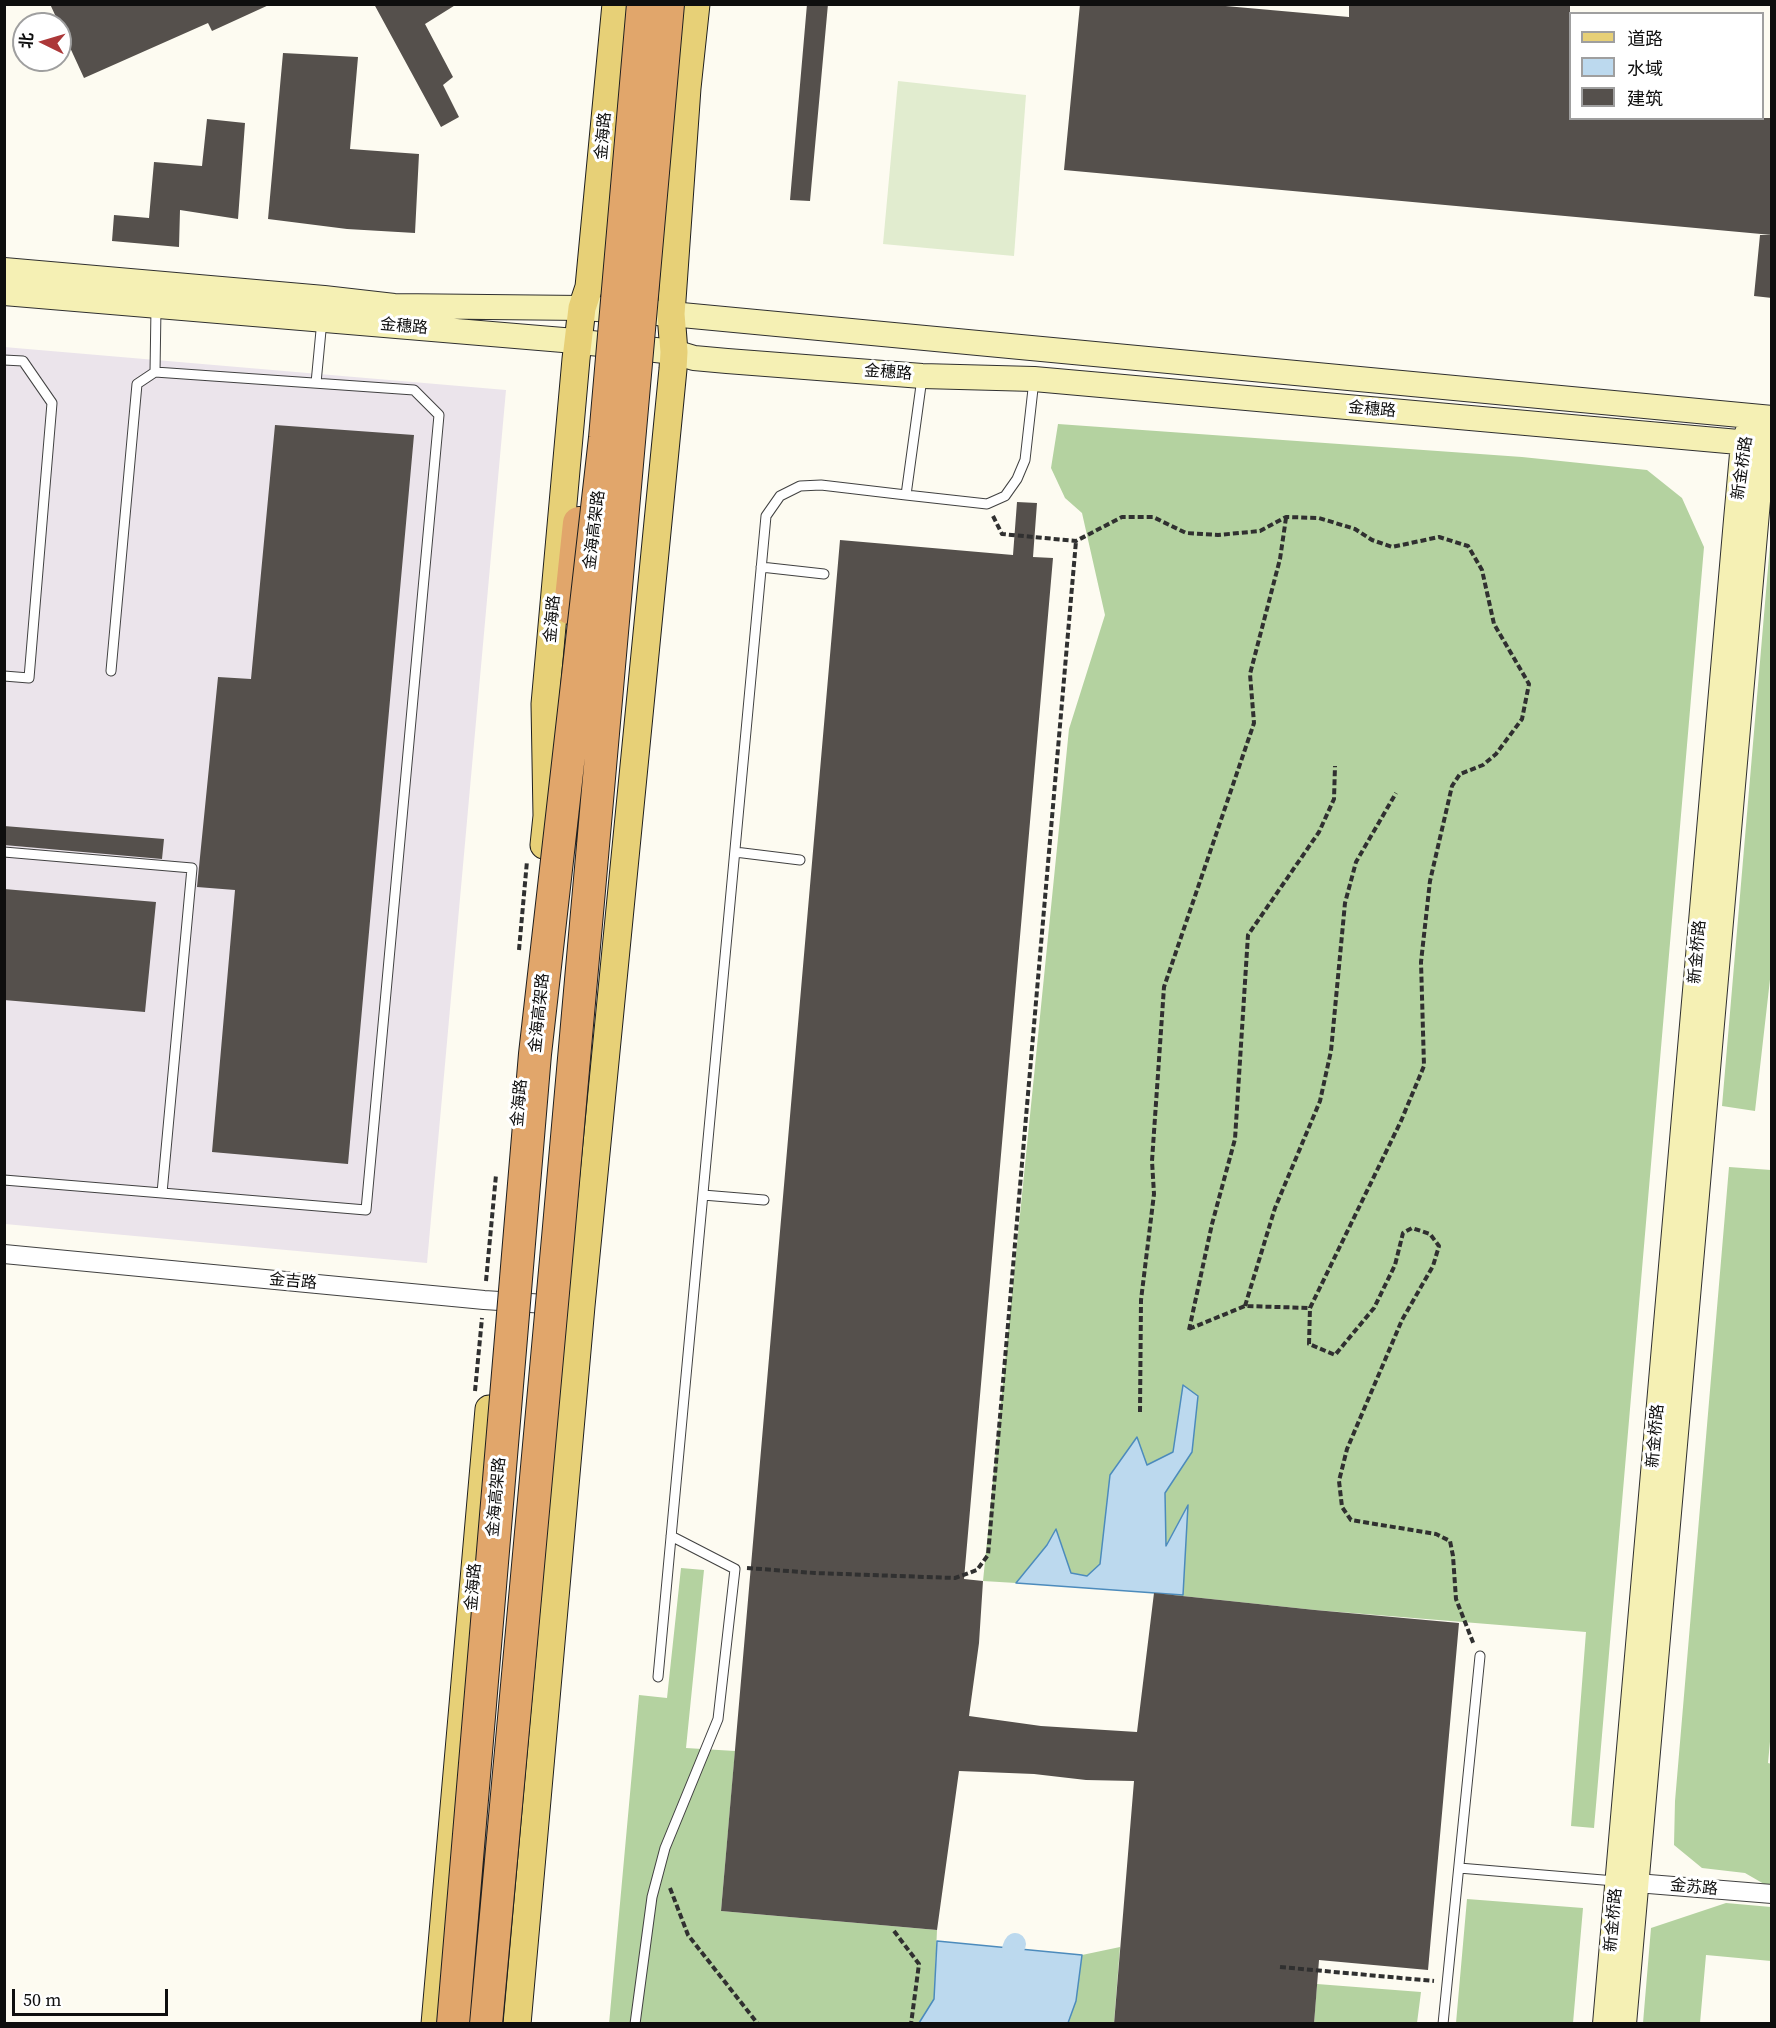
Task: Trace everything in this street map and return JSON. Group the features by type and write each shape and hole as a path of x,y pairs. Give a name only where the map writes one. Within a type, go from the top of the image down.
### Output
{"highway":[{"path":"547,816 632,4"},
{"name":"金海高架路","path":"453,2024 535,1054 605,438 644,4"},
{"name":"金海高架路","path":"487,2024 668,4"}],"main road":[{"name":"金海路","path":"435,2024 490,1405 493,1300 547,816 545,704 578,342 582,308 589,287 616,4"},
{"path":"517,2024 581,1305 674,352 671,314 687,88 696,4"}],"street":[{"name":"金穗路","path":"4,270 674,352 693,358 922,376 1034,380 1759,444"},
{"name":"金穗路","path":"4,293 156,306 323,309 394,306 582,308 671,314 1762,417"},
{"name":"新金桥路","path":"1605,2024 1627,1882 1762,417"},
{"name":"金吉路","path":"4,1254 493,1300 581,1305"},
{"name":"新金桥路","path":"1624,2024 1627,1882"},
{"name":"金苏路","path":"1627,1882 1772,1894"}],"lane":[{"path":"155,372 156,306"},
{"path":"316,383 323,309"},
{"path":"4,360 23,362 51,403 28,678 4,676"},
{"path":"4,1180 366,1210 439,415 414,390 155,372 137,384 111,671"},
{"path":"906,495 922,376"},
{"path":"658,1677 766,516 780,496 800,486 821,485 987,504 1005,496 1026,460 1034,380"},
{"path":"761,567 824,574"},
{"path":"4,852 192,868 162,1193"},
{"path":"735,852 800,860"},
{"path":"703,1195 764,1200"},
{"path":"635,2024 652,1897 665,1848 718,1719 735,1569 671,1536"},
{"path":"1443,2024 1480,1656"},
{"path":"1459,1868 1627,1882"}],"path":[{"path":"987,504 1002,534 1076,541 1122,517 1153,517 1186,533 1218,535 1260,531 1286,517 1319,518 1355,529 1372,540 1392,547 1439,537 1468,546 1482,570 1494,624 1529,684 1522,718 1496,754 1483,765 1460,774 1452,786 1430,881 1420,962 1424,1066 1401,1120 1310,1308 1309,1344 1335,1355 1374,1308 1395,1265 1403,1233 1412,1228 1430,1234 1439,1246 1433,1266 1402,1320 1347,1449 1339,1480 1342,1507 1351,1520 1436,1534 1450,1541 1456,1599 1467,1630 1480,1656"},
{"path":"1140,1412 1141,1300 1154,1194 1152,1161 1164,987 1254,723 1250,674 1280,559 1286,517"},
{"path":"735,1569 750,1567 814,1573 955,1578 977,1570 988,1555 1076,541"},
{"path":"1310,1308 1245,1306 1188,1330 1212,1224 1235,1139 1248,935 1319,832 1334,799 1335,766"},
{"path":"1245,1306 1275,1208 1320,1101 1331,1052 1345,903 1356,862 1396,793"},
{"path":"518,956 528,850"},
{"path":"474,1395 493,1300 497,1169"},
{"path":"665,1848 670,1889 688,1935 758,2024"},
{"path":"894,1931 919,1964 910,2024"},
{"path":"1280,1967 1447,1983"}],"shaded area":[{"path":"4,347 506,390 427,1263 5,1224"}],"green space":[{"path":"898,81 1026,95 1014,256 883,244"},
{"path":"1058,424 1522,457 1647,470 1682,498 1704,547 1594,1828 1571,1826 1586,1632 1315,1610 1154,1593 1183,1595 1187,1507 1165,1547 1165,1493 1192,1452 1184,1385 1173,1452 1147,1466 1137,1438 1110,1475 1101,1564 1087,1576 1071,1573 1056,1530 1047,1545 1016,1583 983,1581 1069,729 1105,615 1082,513 1065,498 1051,468"},
{"path":"1771,533 1772,962 1755,1111 1722,1106"},
{"path":"1729,1167 1771,1170 1772,1720 1768,1763 1772,1764 1771,1888 1745,1873 1702,1868 1674,1845 1675,1801"},
{"path":"681,1568 704,1570 686,1748 735,1751 721,1911 937,1930 934,1999 919,2023 609,2024 639,1695 667,1698"},
{"path":"1467,1899 1583,1908 1573,2023 1456,2023"},
{"path":"1726,1903 1771,1907 1771,1961 1706,1955 1700,2023 1643,2023 1651,1928"},
{"path":"1120,1947 1114,2023 1068,2024 1076,2001 1082,1955"},
{"path":"1317,1984 1421,1992 1417,2023 1314,2024"}],"water":[{"path":"1183,1385 1198,1396 1192,1452 1165,1493 1166,1546 1188,1505 1183,1595 1016,1583 1047,1545 1056,1529 1071,1573 1087,1576 1100,1564 1110,1475 1137,1437 1147,1465 1173,1452"},
{"path":"937,1941 1082,1955 1076,2001 1068,2023 919,2023 934,1999"}],"building":[{"path":"50,4 271,4 212,31 208,23 84,78 72,52 72,12 54,12"},
{"path":"374,4 457,4 425,24 453,77 443,85 459,117 441,127"},
{"path":"807,4 828,4 810,201 790,200"},
{"path":"1080,4 1203,4 1349,17 1349,4 1570,4 1569,120 1764,120 1764,118 1772,118 1772,235 1064,170"},
{"path":"283,53 358,57 350,149 419,154 415,233 347,229 268,219"},
{"path":"207,119 245,123 238,219 180,210 179,247 112,241 114,215 149,218 154,162 202,166"},
{"path":"1760,235 1772,235 1772,298 1754,296"},
{"path":"275,425 414,435 348,1164 212,1152 235,890 197,887 218,677 251,679"},
{"path":"1017,502 1037,503 1033,557 1053,558 964,1579 983,1581 979,1643 969,1716 1041,1726 1137,1732 1154,1593 1459,1623 1428,1970 1319,1960 1314,2024 1114,2024 1134,1781 959,1771 937,1930 721,1911 840,540 1013,555"},
{"path":"4,826 164,839 162,859 4,845"},
{"path":"4,889 156,902 145,1012 4,1000"}],"waterway":[{"path":"1013,1949 1015,1944"}]}
